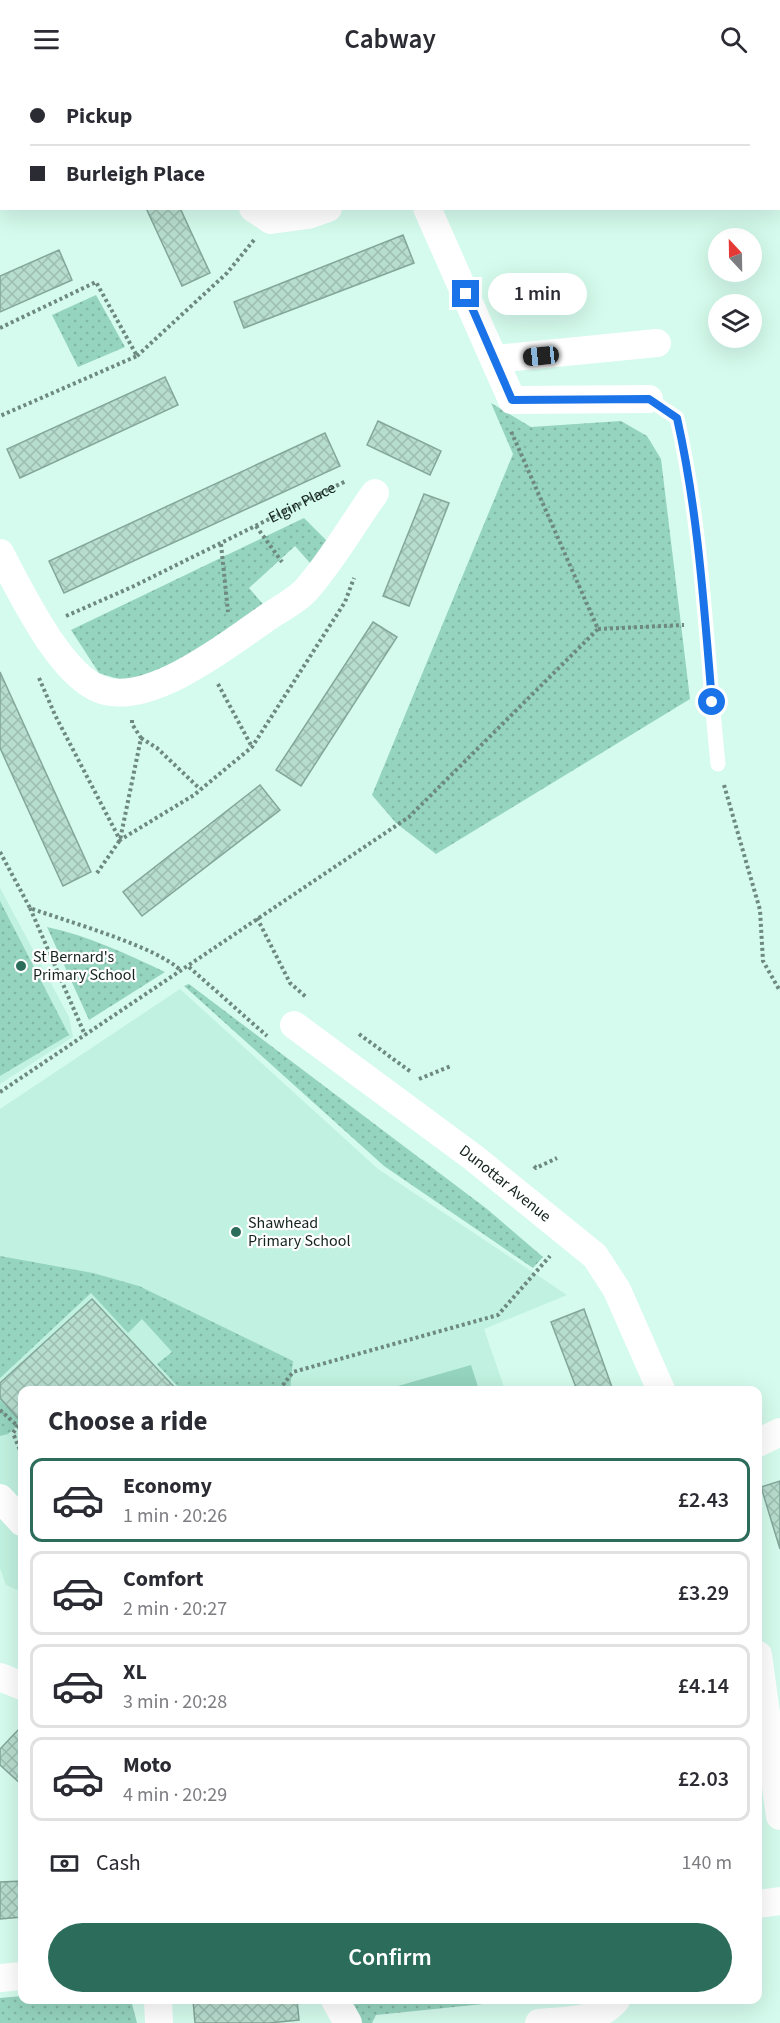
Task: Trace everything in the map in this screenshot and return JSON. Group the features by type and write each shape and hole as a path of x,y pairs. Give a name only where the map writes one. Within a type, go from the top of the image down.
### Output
{"street":[{"path":"262,214 308,215 322,210"},
{"path":"428,210 512,400 649,399"},
{"path":"495,359 657,343"},
{"path":"0,553 40,627 77,673 102,690 134,691 167,681 205,660 305,591 375,493"},
{"name":"Dunottar Avenue","path":"294,1024 474,1158 595,1256 617,1290 659,1386"},
{"path":"762,1441 780,1432"},
{"path":"0,1677 18,1684"},
{"path":"762,1684 780,1816"},
{"path":"762,1903 780,1901"},
{"path":"0,1978 18,1976"},
{"path":"159,2004 159,2023"},
{"path":"337,2004 348,2023"},
{"path":"539,2023 591,2018 602,2013 612,2004"}],"lane":[{"path":"649,399 677,418 692,494 705,610 718,764"}],"path":[{"path":"0,416 137,356 227,273 262,214"},
{"path":"0,327 96,282 137,356"},
{"path":"512,400 501,409 598,629"},
{"name":"Elgin Place","path":"40,627 132,587 349,480 375,493"},
{"path":"256,526 282,562"},
{"path":"221,544 232,642"},
{"path":"0,1092 409,817 598,629 684,625 705,610"},
{"path":"205,660 252,747"},
{"path":"134,691 132,724 141,738 157,748 200,789"},
{"path":"97,873 120,840 141,738"},
{"path":"718,764 760,910 763,961 780,991"},
{"path":"0,852 30,908 85,1035"},
{"path":"30,908 151,952 172,962 181,971"},
{"path":"189,967 276,1043 294,1024 310,1001 290,983 257,918"},
{"path":"350,1027 428,1086"},
{"path":"419,1079 451,1066"},
{"path":"527,1162 536,1168 557,1158"},
{"path":"282,1386 293,1372 498,1315 535,1274"},
{"path":"0,1410 18,1425 13,1433 18,1445"}],"shaded area":[{"path":"96,295 125,347 78,367 52,315"},
{"path":"491,403 531,427 621,421 647,436 661,459 690,699 436,854 396,823 372,795 513,454"},
{"path":"304,518 328,542 310,563 295,546 249,588 268,610 134,684 99,673 71,630"},
{"name":"St Bernard's Primary School","path":"0,888 69,1017 73,1037 0,1084"},
{"name":"St Bernard's Primary School","path":"0,901 69,1035 0,1076"},
{"path":"47,927 93,940 165,972 89,1020"},
{"path":"189,984 487,1209 543,1257 533,1268 384,1166 184,986"},
{"name":"Shawhead Primary School","path":"180,989 378,1169 567,1295 484,1329 504,1386 18,1386 18,1590 6,1585 0,1568 0,1109"},
{"path":"0,1256 93,1273 139,1286 293,1361 290,1386 177,1386 157,1364 172,1352 142,1319 128,1333 91,1293 0,1378"},
{"path":"471,1365 478,1386 398,1386"},
{"path":"0,1400 18,1418 18,1425 8,1434 0,1436"},
{"path":"18,1996 18,2004 132,2004 137,2023 0,2023 0,1998"},
{"path":"341,2004 484,2004 376,2015 372,2023 355,2023"}],"building":[{"path":"147,210 181,210 210,273 182,286"},
{"path":"403,235 414,263 244,328 234,302"},
{"path":"59,250 72,280 0,312 0,276"},
{"path":"165,377 178,405 20,478 7,449"},
{"path":"378,421 441,451 430,475 367,445"},
{"path":"325,433 340,466 64,593 49,561"},
{"path":"424,494 449,503 409,606 383,596"},
{"path":"373,622 397,637 301,786 276,770"},
{"path":"0,672 91,872 63,886 0,748"},
{"path":"260,785 280,810 142,916 123,892"},
{"path":"92,1299 173,1386 18,1386 18,1418 0,1398 0,1383"},
{"path":"584,1309 612,1386 575,1386 551,1322"},
{"path":"780,1481 780,1549 762,1490 762,1487"},
{"path":"18,1730 18,1781 0,1765 0,1749"},
{"path":"18,1881 18,1917 0,1919 0,1882"},
{"path":"193,2004 297,2004 299,2020 269,2023 195,2023"}],"place":[{"name":"St Bernard's Primary School","path":"21,966"},
{"name":"Shawhead Primary School","path":"236,1232"}],"route":[{"path":"466,294 512,400 649,399 677,418 696,526 712,702"}]}
